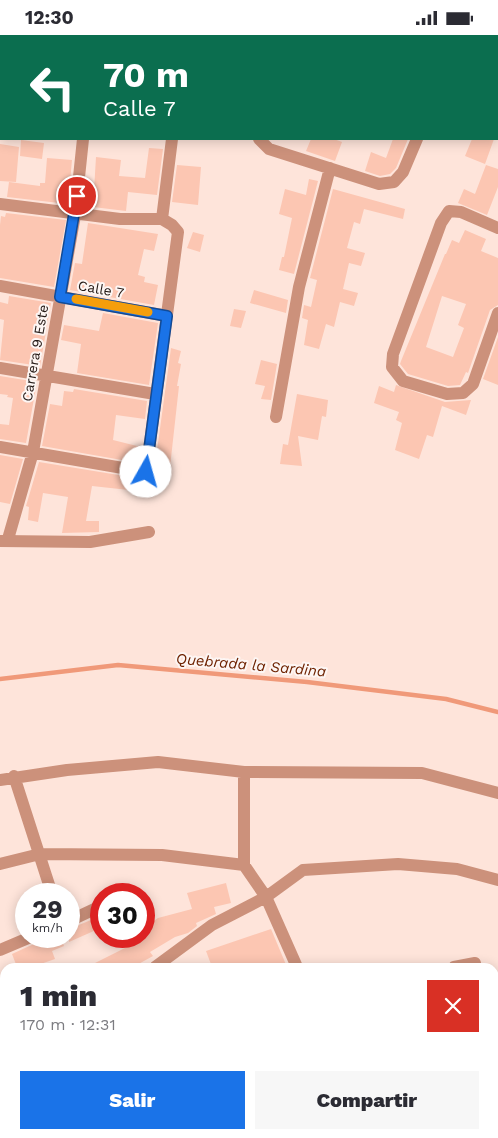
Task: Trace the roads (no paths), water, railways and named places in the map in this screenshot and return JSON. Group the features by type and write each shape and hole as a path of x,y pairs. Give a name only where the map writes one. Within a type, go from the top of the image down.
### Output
{"street":[{"name":"Carrera 9 Este","path":"4,540 33,452 75,215 83,140"},
{"path":"162,219 172,140"},
{"path":"260,140 269,149 379,184 394,182 403,172 417,140"},
{"path":"276,417 299,287 330,168"},
{"path":"0,204 75,215 120,219 162,219 172,225 178,233 146,472 0,447"},
{"path":"498,228 461,212 449,211 441,223 393,354 392,367 403,381 447,394 463,393 473,384 498,313"},
{"name":"Calle 7","path":"0,286 167,316"},
{"path":"0,368 155,394"},
{"path":"4,540 90,542 149,532"},
{"path":"0,780 14,776 158,762 244,772 422,773 498,793"},
{"path":"244,772 244,865 266,897 295,963"},
{"path":"14,776 49,883"},
{"path":"0,864 40,854 162,855 244,865"},
{"path":"160,963 212,925 266,897 303,870 398,864 447,869 498,880"},
{"path":"0,951 15,944"}],"waterway":[{"name":"Quebrada la Sardina","path":"0,679 118,665 307,682 446,699 498,712"}]}
